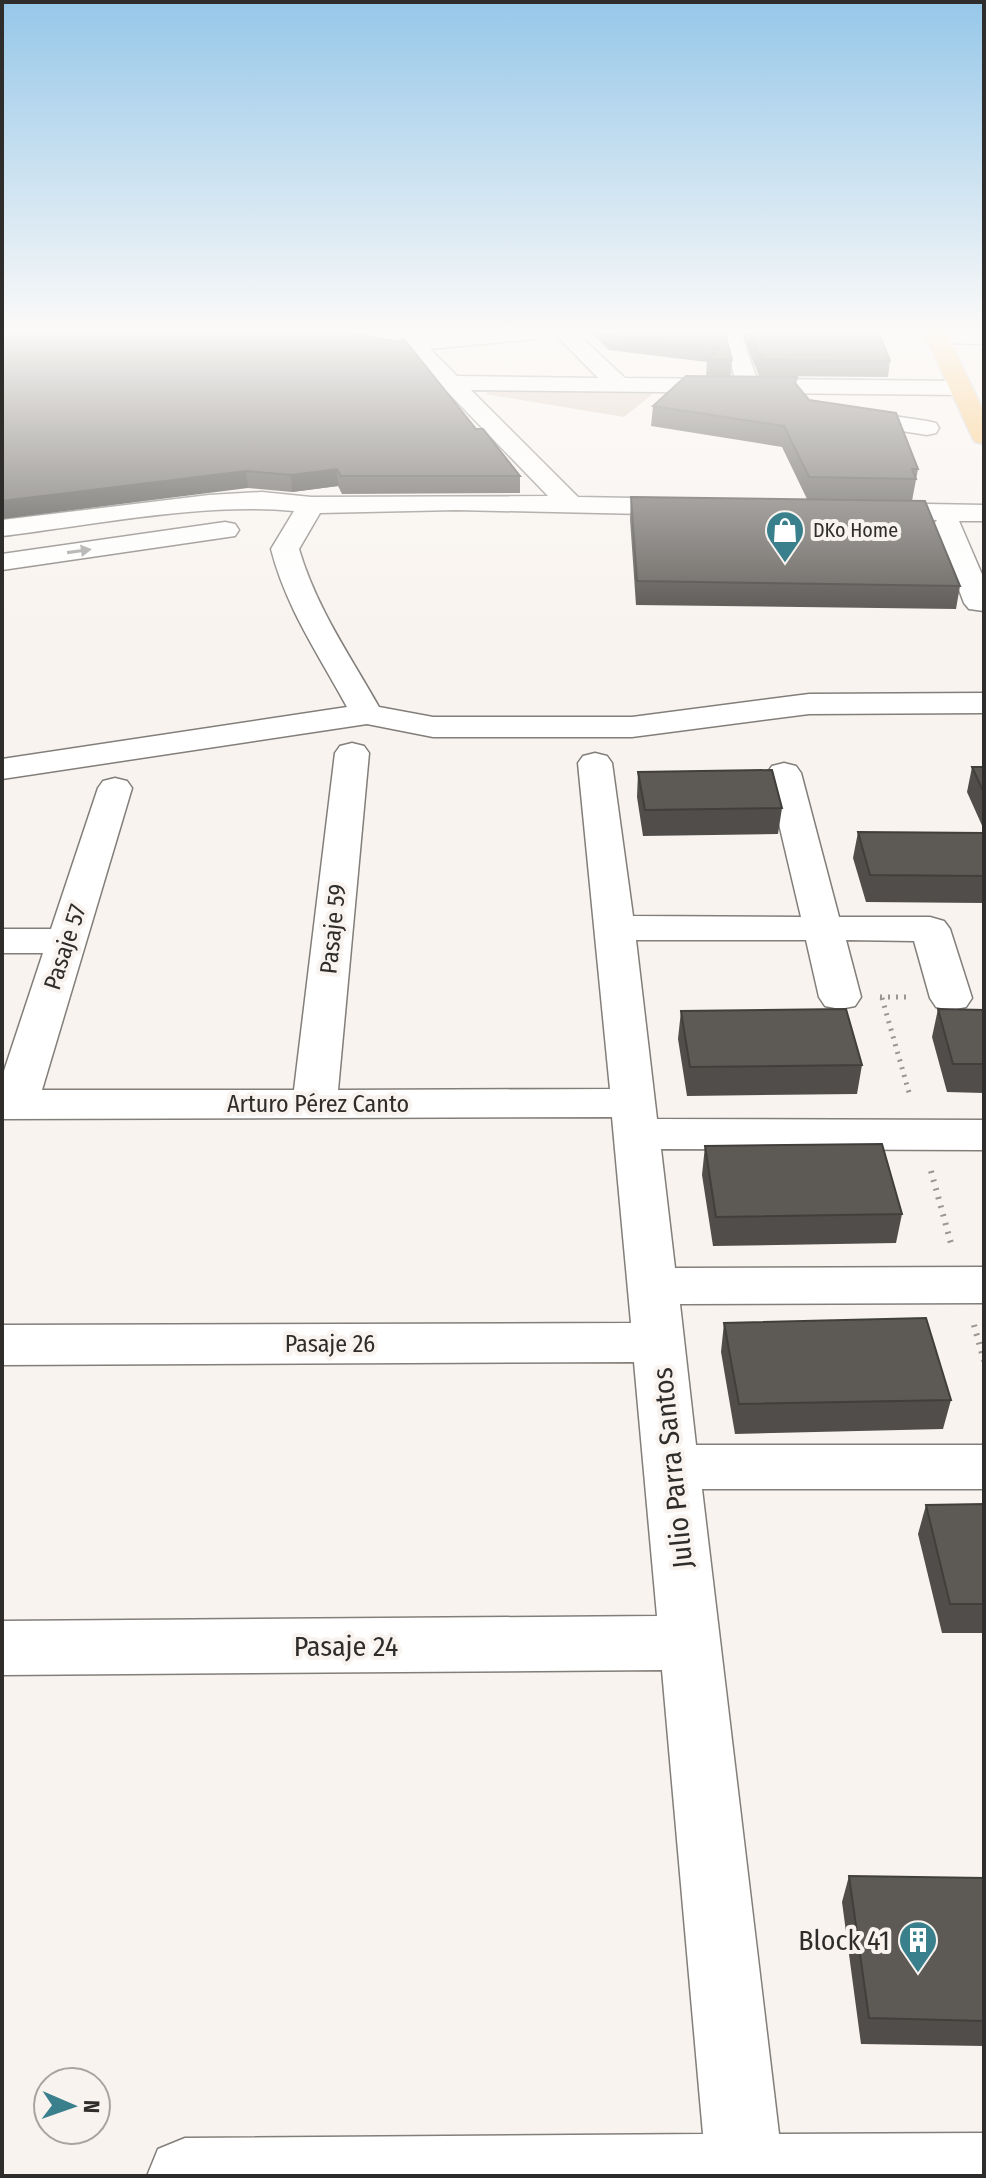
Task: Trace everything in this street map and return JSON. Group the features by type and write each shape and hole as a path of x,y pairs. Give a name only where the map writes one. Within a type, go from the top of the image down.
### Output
{"street":[{"path":"501,435 570,504"},
{"path":"2,528 209,503 262,500 311,505 570,504 710,508"},
{"path":"2,562 244,527 271,522 311,505"},
{"path":"311,505 285,549 293,583 316,630 367,714"},
{"path":"845,511 984,513"},
{"path":"948,524 978,588"},
{"path":"2,769 367,714 433,727 632,727 809,704 984,703"},
{"name":"Pasaje 59","path":"314,1105 352,753"},
{"name":"Julio Parra Santos","path":"595,763 615,928 745,2173"},
{"path":"784,773 840,997"},
{"name":"Pasaje 57","path":"9,1105 67,941 115,788"},
{"path":"615,928 930,929 951,998"},
{"path":"2,941 67,941"},
{"name":"Arturo Pérez Canto","path":"9,1105 314,1105 984,1135"},
{"path":"653,1286 973,1285"},
{"name":"Pasaje 26","path":"2,1345 659,1342"},
{"path":"671,1467 984,1467"},
{"name":"Pasaje 24","path":"2,1648 690,1643"},
{"path":"185,2176 984,2171"}],"path":[{"path":"840,997 951,998"},
{"path":"882,997 921,1134 973,1285 984,1361"}],"building":[{"path":"2,435 487,435 520,476 341,476 337,469 291,475 246,471 2,501"},
{"path":"788,435 905,435 918,469 912,469 916,479 809,477"},
{"name":"DKo Home","path":"631,497 925,501 960,586 637,581"},
{"path":"972,767 984,767 984,793"},
{"path":"772,770 782,808 645,810 638,772"},
{"path":"858,832 984,833 984,876 870,875"},
{"path":"846,1009 862,1065 690,1067 681,1011"},
{"path":"938,1009 984,1010 984,1064 953,1064"},
{"path":"882,1144 902,1214 716,1217 705,1146"},
{"path":"926,1318 951,1400 739,1404 724,1323"},
{"path":"984,1504 984,1604 950,1604 926,1505"},
{"name":"Block 41","path":"849,1876 984,1878 984,2021 869,2018"}],"place":[{"name":"DKo Home","path":"785,564"},
{"name":"Block 41","path":"918,1974"}]}
